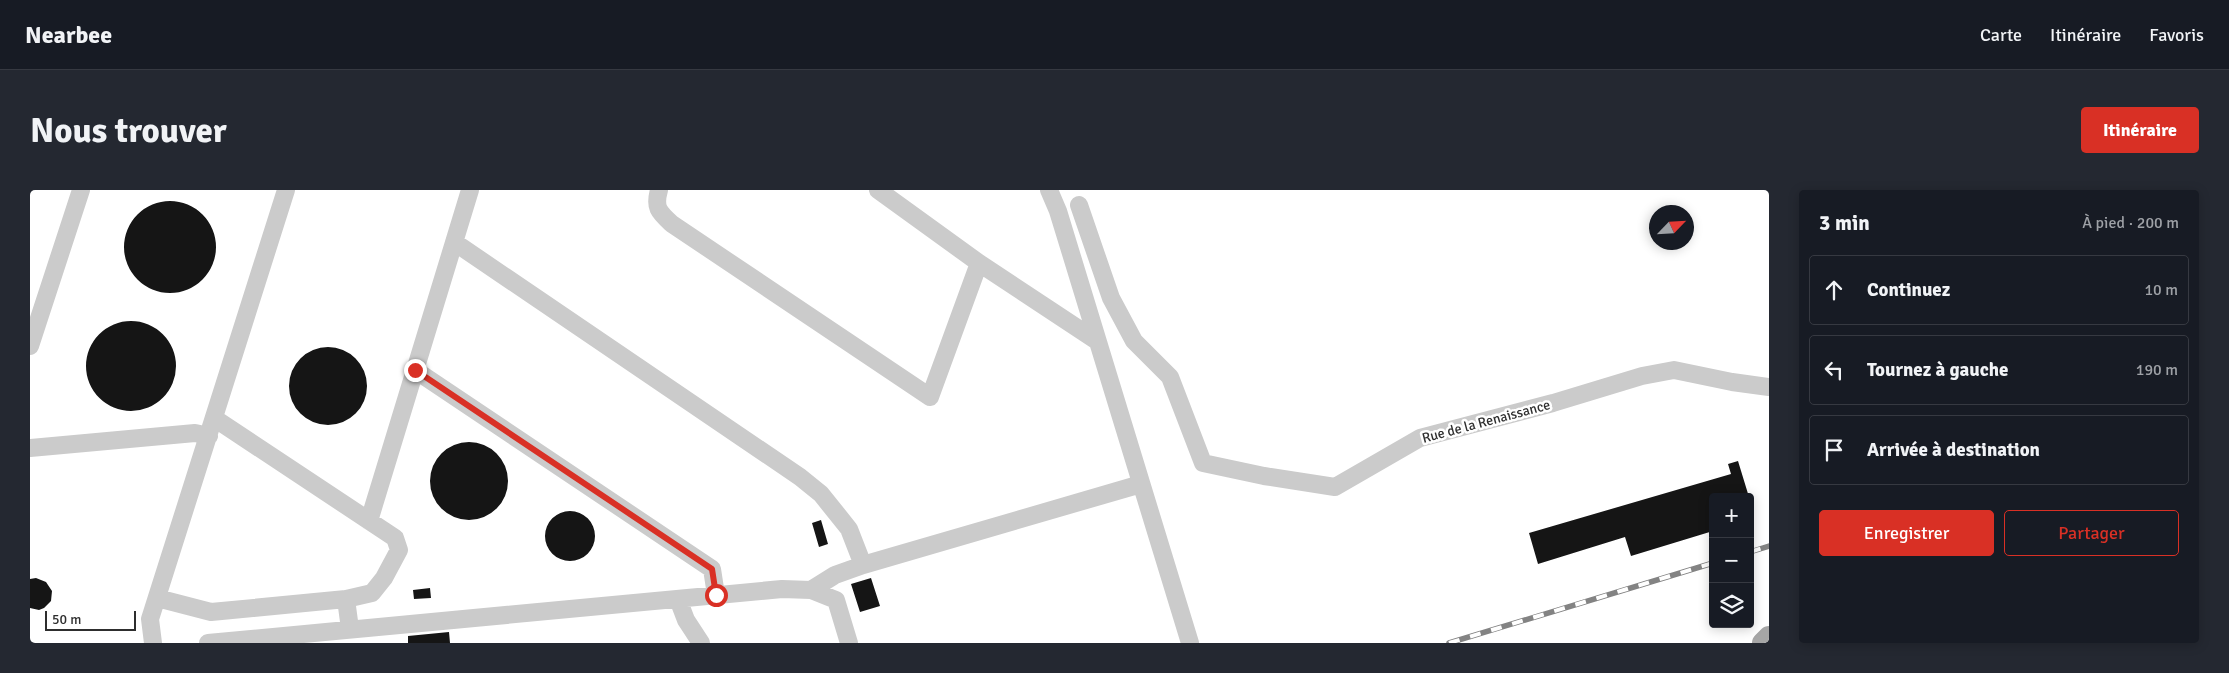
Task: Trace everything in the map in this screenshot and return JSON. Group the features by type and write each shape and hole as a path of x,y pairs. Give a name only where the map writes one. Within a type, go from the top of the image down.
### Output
{"main road":[{"path":"1763,643 1769,637"}],"street":[{"path":"30,346 81,190"},
{"path":"153,643 150,619 286,190"},
{"path":"369,521 470,190"},
{"path":"659,190 656,204 660,213 672,224 930,397 980,263"},
{"path":"878,190 980,263 1097,340"},
{"path":"1049,190 1058,211 1190,643"},
{"name":"Rue de la Renaissance","path":"1079,205 1111,298 1134,341 1170,378 1203,463 1264,476 1334,487 1420,438 1553,403 1642,376 1674,370 1732,382 1769,387"},
{"path":"454,242 800,477 821,494 850,529 863,565"},
{"path":"415,370 712,569 716,595"},
{"path":"157,598 211,612 346,599 372,593 384,578 399,550 395,538 214,418"},
{"path":"30,448 195,433 209,436"},
{"path":"811,590 835,574 863,565 1141,484"},
{"path":"208,643 280,639 350,629 782,589 811,590 836,600 849,643"},
{"path":"346,599 350,629"},
{"path":"678,599 686,620 701,643"}],"building":[{"path":"170,201 188,205 202,215 212,229 216,247 212,265 202,279 188,289 170,293 152,289 138,279 128,265 124,247 128,229 138,215 152,205"},
{"path":"122,321 140,321 156,328 169,341 176,357 176,375 169,391 156,404 140,411 122,411 106,404 93,391 86,375 86,357 93,341 106,328"},
{"path":"328,347 343,350 360,364 364,371 367,386 364,401 350,418 343,422 328,425 313,422 296,408 292,401 289,386 292,371 306,354 313,350"},
{"path":"469,442 484,445 497,453 505,466 508,481 505,496 497,509 484,517 469,520 454,517 441,509 433,496 430,481 433,466 441,453 454,445"},
{"path":"1738,461 1748,493 1709,493 1709,532 1631,556 1625,537 1538,564 1529,533 1731,474 1728,464"},
{"path":"565,511 575,511 588,518 595,531 595,541 588,554 575,561 565,561 556,557 549,550 545,541 545,531 549,522 556,515"},
{"path":"821,520 828,544 819,547 812,523"},
{"path":"36,578 46,582 52,591 51,601 39,610 30,608 30,579"},
{"path":"871,578 880,606 860,612 851,584"},
{"path":"430,588 431,598 414,599 413,590"},
{"path":"449,632 450,643 408,643 408,636"}],"railway":[{"path":"1754,551 1769,546"},
{"path":"1449,643 1709,564"}],"route":[{"path":"415,370 712,569 716,595"}]}
